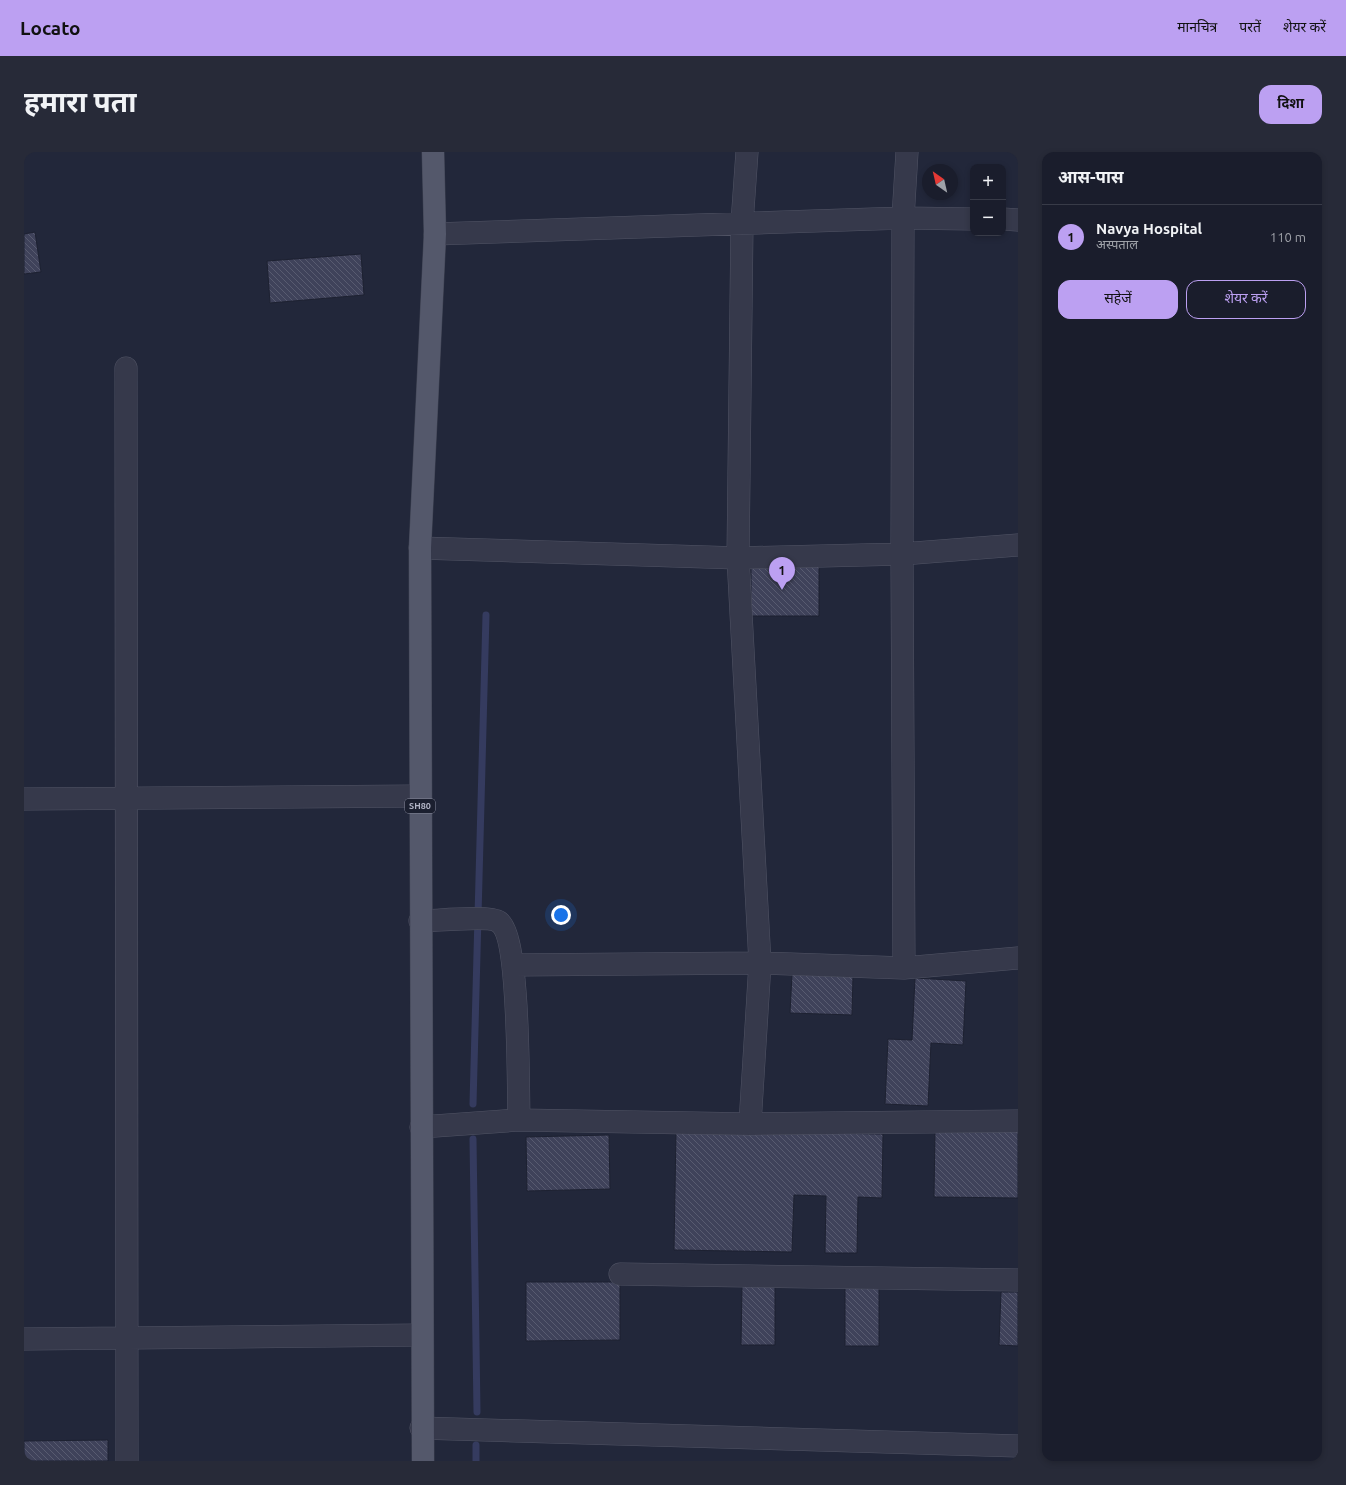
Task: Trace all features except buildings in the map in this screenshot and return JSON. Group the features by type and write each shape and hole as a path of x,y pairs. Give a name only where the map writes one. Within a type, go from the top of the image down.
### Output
{"main road":[{"name":"SH80","path":"423,1461 421,1428 420,548 435,234 433,152"}],"street":[{"path":"746,152 742,223 738,558 760,963 750,1124"},
{"path":"904,968 902,554 903,218 907,152"},
{"path":"435,234 903,218 970,219"},
{"path":"1006,219 1018,220"},
{"path":"126,368 127,1461"},
{"path":"420,548 738,558 902,554 1018,545"},
{"path":"24,799 420,796"},
{"path":"420,922 488,919 499,922 503,926 510,944 513,965 519,1120"},
{"path":"513,965 760,963 904,968 1018,958"},
{"path":"421,1127 519,1120 750,1124 1018,1121"},
{"path":"620,1274 1018,1280"},
{"path":"24,1338 421,1334"},
{"path":"421,1428 1018,1446"}],"waterway":[{"path":"473,1104 486,615"},
{"path":"473,1139 477,1412"},
{"path":"476,1445 476,1461"}],"place":[{"name":"Navya Hospital","path":"782,590"}]}
